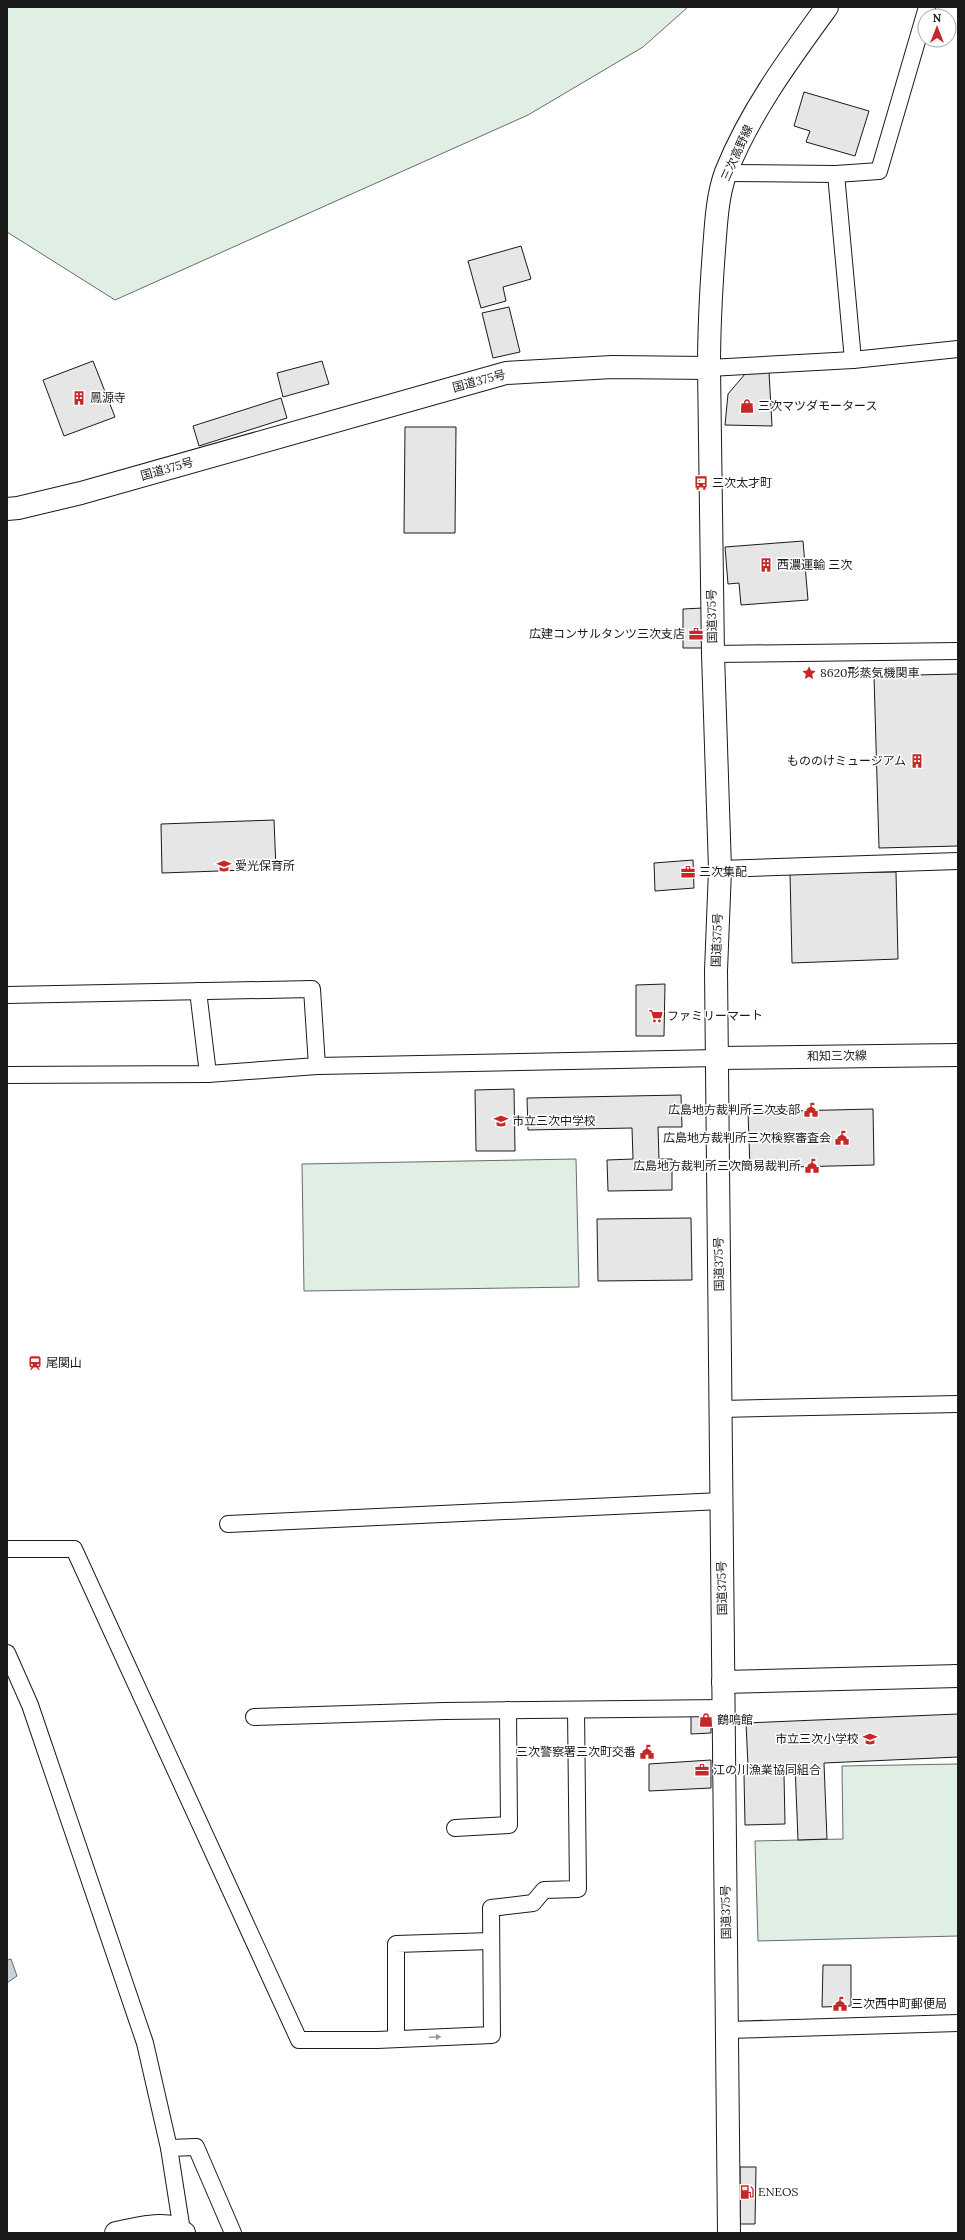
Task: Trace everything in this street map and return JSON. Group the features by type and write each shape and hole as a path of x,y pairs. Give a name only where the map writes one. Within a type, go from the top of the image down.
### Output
{"main road":[{"name":"三次高野線","path":"709,368 709,330 716,216 726,173 760,105 789,59 827,7"},
{"name":"国道375号","path":"7,509 81,493 506,373 612,367 709,368 713,654 720,869 716,971 729,2233"},
{"name":"和知三次線","path":"717,1058 958,1055"},
{"path":"723,1682 958,1676"},
{"path":"116,2233 137,2229 171,2227 183,2232"}],"street":[{"path":"726,173 836,174 879,171 927,7"},
{"path":"836,174 852,360"},
{"path":"709,368 852,360 958,349"},
{"path":"713,654 958,650"},
{"path":"720,869 958,861"},
{"path":"7,995 312,989 317,1066"},
{"path":"198,991 208,1074"},
{"path":"7,1076 208,1074 317,1066 717,1058"},
{"path":"720,1409 958,1404"},
{"path":"228,1524 722,1501"},
{"path":"7,1549 74,1549 299,2040 396,2039 492,2035 491,1908 533,1903 544,1890 578,1889 576,1710"},
{"path":"7,1653 30,1705 145,2043 169,2148 183,2232"},
{"path":"254,1717 508,1710 724,1708"},
{"path":"454,1828 509,1825 508,1710"},
{"path":"396,2039 396,1944 491,1941"},
{"path":"727,2030 958,2023"},
{"path":"169,2148 196,2147 233,2233"}],"green space":[{"path":"7,7 688,7 643,47 528,115 115,300 7,232"},
{"path":"576,1159 579,1287 304,1291 302,1164"},
{"path":"958,1764 958,1936 758,1941 755,1841 843,1839 842,1766"}],"shaded area":[{"path":"11,1959 17,1976 7,1983 7,1960"}],"building":[{"path":"804,92 869,111 855,156 806,142 810,131 794,126"},
{"path":"521,246 531,279 503,287 506,301 481,308 468,261"},
{"path":"509,307 520,352 493,358 482,313"},
{"name":"鳳源寺","path":"93,361 115,417 64,436 43,380"},
{"path":"322,361 329,384 283,397 277,373"},
{"path":"769,372 772,426 725,425 728,394 745,374"},
{"path":"281,398 287,418 199,446 193,426"},
{"path":"405,427 456,427 455,533 404,533"},
{"name":"西濃運輸 三次","path":"803,541 808,600 741,605 739,583 728,584 725,547"},
{"path":"703,608 704,648 683,648 683,609"},
{"name":"もののけミュージアム","path":"958,674 958,846 879,848 874,676"},
{"path":"274,820 276,869 162,873 161,824"},
{"path":"693,860 694,888 655,891 654,863"},
{"path":"896,872 898,959 792,963 790,873"},
{"path":"665,984 664,1036 636,1036 636,985"},
{"path":"514,1089 515,1151 476,1151 475,1090"},
{"path":"681,1095 682,1127 658,1127 659,1159 672,1159 672,1190 608,1191 607,1160 633,1159 632,1128 528,1130 527,1098"},
{"path":"873,1109 874,1165 750,1168 748,1112"},
{"path":"691,1218 692,1280 598,1281 597,1219"},
{"path":"691,1711 711,1711 711,1733 691,1734"},
{"path":"958,1714 958,1757 824,1763 827,1839 798,1840 795,1764 748,1766 746,1723"},
{"path":"711,1760 711,1788 649,1791 649,1764"},
{"path":"784,1774 785,1824 745,1825 744,1775"},
{"path":"823,1965 851,1965 851,2006 822,2007"},
{"path":"740,2167 756,2167 755,2224 740,2224"}],"place":[{"name":"鳳源寺","path":"79,398"},
{"name":"三次マツダモータース","path":"747,406"},
{"name":"三次太才町","path":"701,483"},
{"name":"西濃運輸 三次","path":"766,565"},
{"name":"広建コンサルタンツ三次支店","path":"696,634"},
{"name":"8620形蒸気機関車","path":"809,673"},
{"name":"もののけミュージアム","path":"917,761"},
{"name":"愛光保育所","path":"224,866"},
{"name":"三次集配","path":"688,872"},
{"name":"ファミリーマート","path":"656,1016"},
{"name":"広島地方裁判所三次支部","path":"811,1110"},
{"name":"市立三次中学校","path":"501,1121"},
{"name":"広島地方裁判所三次検察審査会","path":"842,1138"},
{"name":"広島地方裁判所三次簡易裁判所","path":"812,1166"},
{"name":"尾関山","path":"35,1363"},
{"name":"鶴鳴館","path":"706,1720"},
{"name":"市立三次小学校","path":"870,1739"},
{"name":"三次警察署三次町交番","path":"647,1752"},
{"name":"江の川漁業協同組合","path":"702,1770"},
{"name":"三次西中町郵便局","path":"840,2004"},
{"name":"ENEOS","path":"747,2192"}]}
